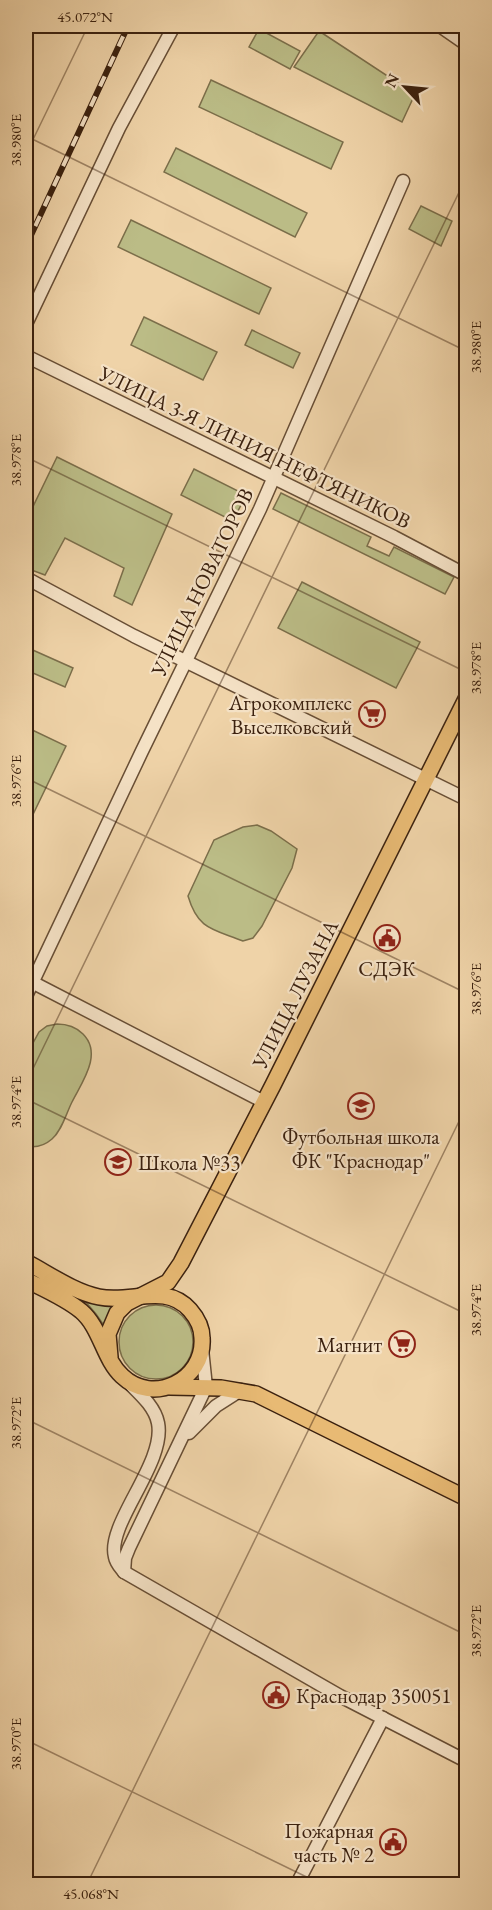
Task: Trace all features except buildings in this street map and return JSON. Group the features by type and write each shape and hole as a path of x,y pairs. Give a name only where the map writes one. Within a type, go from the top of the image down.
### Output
{"main road":[{"name":"УЛИЦА ЛУЗАНА","path":"141,1296 168,1282 181,1263 466,699"},
{"path":"26,1262 98,1297 125,1299 163,1294 184,1304 198,1322 202,1335 202,1348 200,1358 193,1370 183,1380 170,1387"},
{"path":"26,1280 82,1312 96,1329 116,1370 126,1380 147,1389 206,1387 241,1390 256,1394 466,1498"},
{"path":"110,1357 107,1343 112,1321 123,1306 141,1296"}],"street":[{"path":"26,324 118,128 174,26"},
{"path":"440,26 466,44"},
{"name":"УЛИЦА НОВАТОРОВ","path":"26,996 28,980 275,478 403,181"},
{"name":"УЛИЦА 3-Я ЛИНИЯ НЕФТЯНИКОВ","path":"26,356 466,575"},
{"path":"26,578 123,631 466,799"},
{"path":"28,980 264,1102"},
{"path":"124,1572 125,1558 129,1548 206,1387 202,1348"},
{"path":"126,1380 154,1412 159,1433 154,1456 121,1524 114,1544 114,1557 124,1572 340,1696 466,1761"},
{"path":"180,1442 216,1406 241,1390"},
{"path":"297,1884 383,1718"}],"green space":[{"path":"259,29 300,51 290,69 249,47"},
{"path":"319,31 415,94 402,122 294,67"},
{"path":"211,80 343,142 331,169 199,107"},
{"path":"176,148 307,213 295,237 164,172"},
{"path":"421,206 452,221 441,246 409,229"},
{"path":"131,220 271,288 259,314 118,247"},
{"path":"144,317 217,352 203,380 131,345"},
{"path":"252,330 300,353 293,368 245,345"},
{"path":"57,457 172,514 132,605 114,596 124,568 65,538 45,575 26,568 26,521"},
{"path":"194,469 246,495 233,521 181,495"},
{"path":"281,493 371,537 367,546 389,556 394,547 454,577 445,594 273,509"},
{"path":"302,582 420,642 396,688 278,628"},
{"path":"26,647 73,668 65,687 26,670"},
{"path":"26,727 66,746 26,829"},
{"path":"257,825 271,831 297,849 292,868 262,926 253,938 243,941 208,927 197,916 188,896 214,840 243,827"},
{"path":"57,1024 74,1028 89,1042 91,1059 89,1068 55,1135 43,1145 26,1146 26,1056 39,1032 47,1026"},
{"path":"84,1300 118,1305 105,1327"},
{"path":"156,1305 170,1308 182,1316 190,1328 193,1342 190,1356 182,1368 170,1376 156,1379 142,1376 130,1368 122,1356 119,1342 122,1328 130,1316 142,1308"}],"railway":[{"path":"26,246 128,26"}],"place":[{"name":"Агрокомплекс Выселковский","path":"372,714"},
{"name":"СДЭК","path":"387,938"},
{"name":"Футбольная школа ФК \"Краснодар\"","path":"361,1106"},
{"name":"Школа №33","path":"118,1162"},
{"name":"Магнит","path":"402,1344"},
{"name":"Краснодар 350051","path":"276,1695"},
{"name":"Пожарная часть № 2","path":"393,1842"}]}
